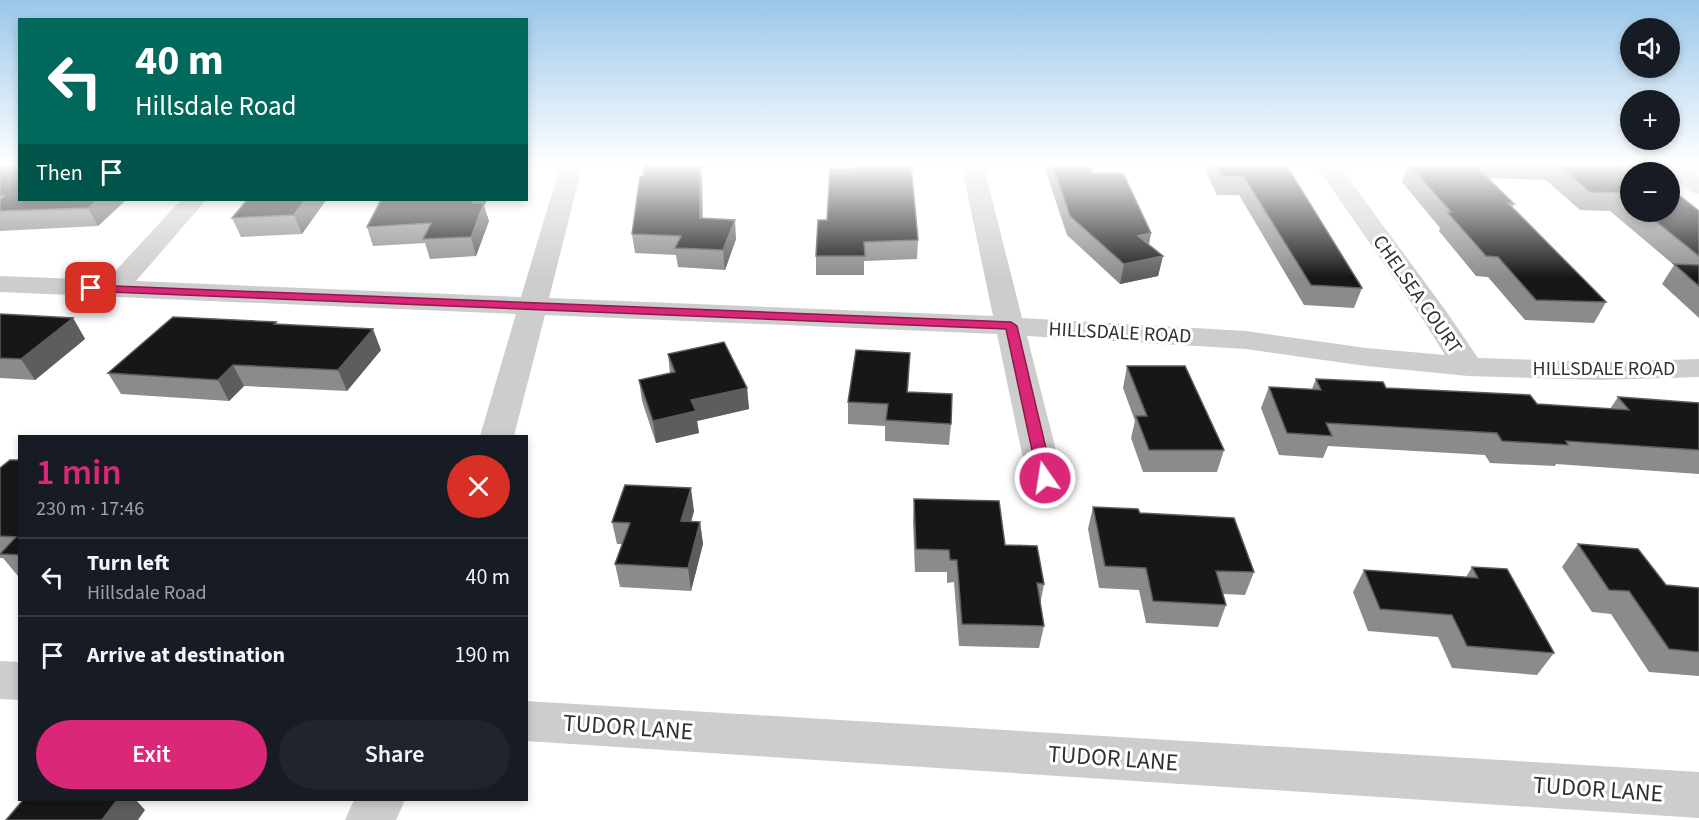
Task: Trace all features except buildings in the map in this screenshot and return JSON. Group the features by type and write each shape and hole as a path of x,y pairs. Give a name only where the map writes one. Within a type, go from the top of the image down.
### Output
{"street":[{"path":"114,289 193,201"},
{"path":"497,435 562,201"},
{"path":"981,201 1045,478"},
{"name":"CHELSEA COURT","path":"1352,201 1437,318 1468,367"},
{"name":"HILLSDALE ROAD","path":"0,284 1011,326 1246,340 1377,359 1468,367 1600,371 1699,368"},
{"path":"0,680 18,681"},
{"name":"TUDOR LANE","path":"528,721 1699,795"},
{"path":"370,820 380,801"}],"route":[{"path":"91,288 1011,326 1045,478"}]}
